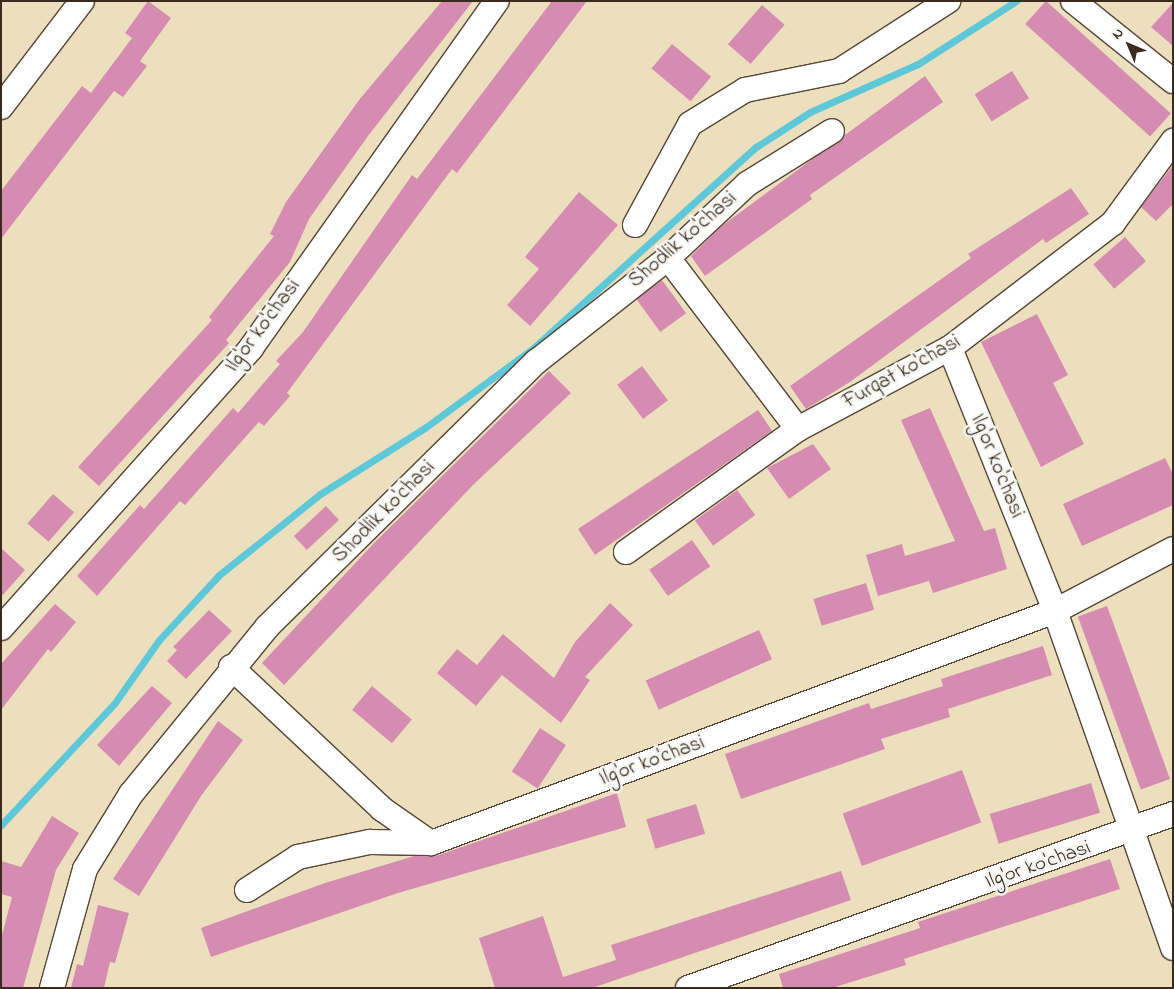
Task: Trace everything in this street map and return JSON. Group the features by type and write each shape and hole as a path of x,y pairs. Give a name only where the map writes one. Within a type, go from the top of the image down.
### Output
{"street":[{"path":"1,107 82,1"},
{"name":"Ilg'or ko'chasi","path":"1,628 251,348 497,1"},
{"path":"636,225 690,124 745,90 839,71 948,1"},
{"path":"1073,1 1173,81"},
{"name":"Shodlik ko'chasi","path":"52,988 85,869 131,794 230,667 536,362 668,258 747,184 832,131"},
{"name":"Furqat ko'chasi","path":"626,552 798,429 950,348 1113,223 1173,141"},
{"path":"668,258 798,429"},
{"name":"Ilg'or ko'chasi","path":"950,348 1055,611 1134,831 1173,948"},
{"name":"Ilg'or ko'chasi","path":"247,890 298,857 370,842 431,843 1055,611 1173,549"},
{"path":"230,667 382,809 431,843"},
{"name":"Ilg'or ko'chasi","path":"688,988 1134,831 1173,814"}],"building":[{"path":"148,1 171,18 140,61 147,66 123,97 114,91 1,239 1,191 82,86 91,93 132,38 125,33"},
{"path":"442,1 473,1 368,136 309,219 290,262 226,340 229,343 99,486 78,467 212,320 209,317 274,236 270,234 286,202 359,100"},
{"path":"552,1 587,1 457,173 452,169 287,393 290,396 264,426 259,422 185,505 180,501 97,596 77,576 140,505 144,509 233,408 238,413 280,364 276,361 303,332 412,175 417,179"},
{"path":"1046,1 1171,113 1150,136 1025,24"},
{"path":"1173,3 1173,46 1151,27"},
{"path":"762,5 785,25 751,64 728,44"},
{"path":"672,44 711,77 690,101 651,69"},
{"path":"1012,71 1029,98 992,121 975,94"},
{"path":"925,76 943,102 810,195 812,199 705,276 691,256 723,225"},
{"path":"1173,165 1173,204 1156,221 1141,207"},
{"path":"1071,188 1089,214 1046,243 1043,239 850,382 806,409 790,386 971,258 968,254"},
{"path":"579,192 618,225 530,326 507,305 539,269 525,257"},
{"path":"1125,237 1146,261 1114,289 1093,265"},
{"path":"662,280 686,313 660,332 636,299"},
{"path":"1037,314 1068,375 1053,383 1084,444 1041,467 981,342"},
{"path":"642,366 668,400 643,419 617,385"},
{"path":"549,371 571,393 473,485 284,685 262,663 375,542"},
{"path":"930,408 984,531 995,528 1007,569 933,593 929,581 878,596 866,555 902,544 905,556 955,541 901,420"},
{"path":"758,410 772,431 595,555 578,529"},
{"path":"813,444 831,469 789,499 767,468"},
{"path":"1165,458 1173,474 1173,505 1082,546 1063,504"},
{"path":"737,490 755,515 713,546 695,521"},
{"path":"53,494 74,512 49,542 27,523"},
{"path":"326,506 339,520 307,550 294,536"},
{"path":"692,540 710,566 668,596 649,570"},
{"path":"1,548 25,570 1,597"},
{"path":"866,583 874,610 822,626 813,599"},
{"path":"610,603 633,625 585,677 590,680 561,723 502,675 476,706 437,673 457,649 477,665 503,634 554,678 575,642"},
{"path":"55,604 76,622 51,652 48,649 1,710 1,664"},
{"path":"1107,606 1170,779 1141,790 1078,617"},
{"path":"209,610 232,631 186,679 167,661 177,650 173,647"},
{"path":"759,630 772,659 659,710 646,680"},
{"path":"1043,646 1052,675 948,709 950,717 881,739 885,749 741,799 725,754 869,703 871,709 943,686 941,679"},
{"path":"152,686 172,703 119,766 97,745"},
{"path":"372,686 412,719 392,743 352,710"},
{"path":"218,721 243,740 201,796 139,896 113,879"},
{"path":"540,728 566,745 538,788 512,772"},
{"path":"962,770 981,823 862,866 843,813"},
{"path":"1091,783 1100,813 999,844 990,814"},
{"path":"617,793 626,827 398,893 211,957 201,928 325,883 414,856 436,856"},
{"path":"696,804 705,834 655,849 646,819"},
{"path":"52,816 79,833 56,870 23,988 1,988 1,939 12,897 1,894 1,861 21,867"},
{"path":"1110,859 1120,889 904,959 906,965 832,988 783,988 779,974 920,928 918,922"},
{"path":"841,871 851,900 592,988 495,988 479,938 543,916 563,977 616,960 611,945"},
{"path":"98,905 129,913 115,963 110,962 104,988 71,988 77,964 83,966"}],"waterway":[{"path":"1,825 114,704 159,640 219,575 320,494 426,427 531,350 756,147 810,112 918,64 1016,1"}]}
